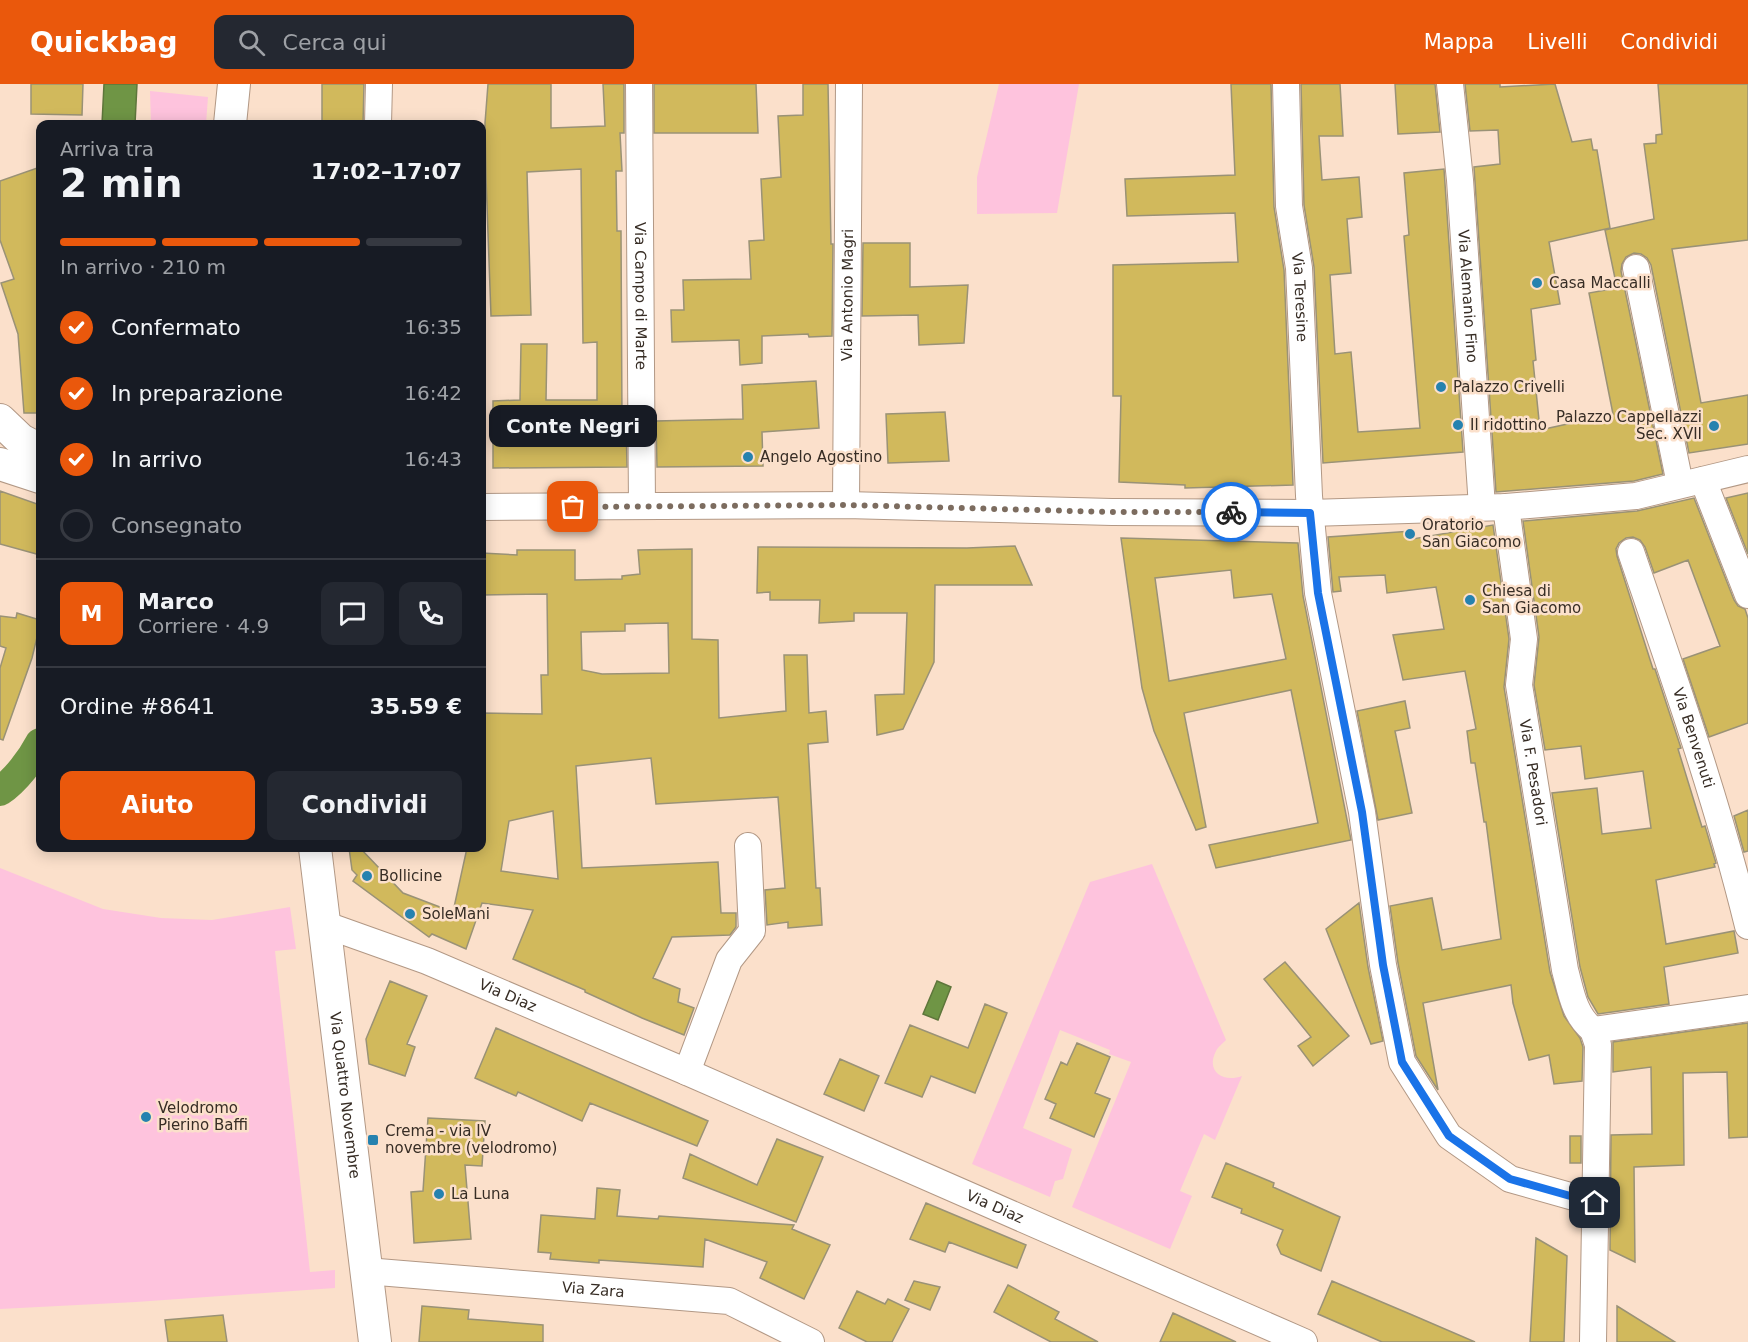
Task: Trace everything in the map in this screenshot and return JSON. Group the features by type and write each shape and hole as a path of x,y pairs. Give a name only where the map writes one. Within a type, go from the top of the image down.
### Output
{"street":[{"path":"230,120 234,84"},
{"path":"378,120 379,84"},
{"name":"Via Campo di Marte","path":"639,84 642,506"},
{"name":"Via Antonio Magri","path":"846,505 849,84"},
{"name":"Via Teresine","path":"1286,84 1289,206 1299,268 1310,513 1318,593 1362,812 1383,965 1402,1062 1449,1136 1510,1179 1595,1203"},
{"name":"Via Alemanio Fino","path":"1450,84 1494,507"},
{"path":"1636,268 1691,482 1748,595"},
{"path":"0,420 0,430"},
{"path":"0,420 21,440 36,448"},
{"path":"0,464 36,476"},
{"path":"486,507 846,505 1112,512 1310,513 1494,507 1636,496 1748,469"},
{"name":"Via F. Pesadori","path":"1494,507 1524,639 1519,685 1565,970 1575,1008 1584,1022 1593,1030"},
{"name":"Via Benvenuti","path":"1631,552 1690,726 1738,885 1748,926"},
{"path":"687,1072 729,960 752,931 748,846"},
{"name":"Via Quattro Novembre","path":"316,852 375,1342"},
{"name":"Via Diaz","path":"326,925 403,951 687,1072 1304,1342"},
{"path":"1593,1342 1598,1045 1593,1030 1748,1008"},
{"name":"Via Zara","path":"366,1271 729,1301 812,1342"}],"shaded area":[{"path":"104,84 137,84 135,120 102,120"},
{"path":"999,84 1079,84 1057,213 977,214 977,177"},
{"path":"150,91 208,97 206,120 151,120"},
{"path":"1152,864 1226,1040 1213,1058 1215,1070 1223,1077 1242,1076 1215,1140 1204,1134 1180,1191 1192,1196 1170,1249 1072,1207 1131,1062 1109,1054 1110,1050 1060,1030 1023,1128 1072,1149 1063,1179 1055,1181 1050,1197 972,1164 1090,882"},
{"name":"Velodromo Pierino Baffi","path":"0,868 103,909 161,918 212,920 290,907 296,949 275,951 310,1272 335,1270 335,1288 0,1309"},
{"path":"937,981 951,987 938,1020 923,1014"}],"building":[{"path":"31,84 83,84 82,115 31,114"},
{"path":"322,84 364,84 363,120 322,120"},
{"path":"488,84 551,84 551,128 605,126 603,84 624,84 624,133 620,133 622,171 616,171 617,231 621,231 622,421 626,421 627,467 493,468 493,401 520,400 521,344 547,344 546,400 597,400 597,342 583,343 581,169 527,172 531,315 491,316 485,120"},
{"path":"654,84 756,84 758,133 654,133"},
{"path":"803,84 828,84 831,244 833,244 832,336 809,337 808,334 762,336 762,363 740,365 739,340 672,342 671,310 684,310 683,280 751,279 749,241 764,240 761,179 781,177 778,116 803,115"},
{"path":"1231,84 1271,84 1274,207 1284,270 1293,485 1185,488 1185,485 1119,482 1121,396 1113,396 1113,265 1238,262 1235,213 1127,216 1125,179 1235,175"},
{"path":"1301,84 1340,84 1343,136 1319,136 1322,180 1359,177 1362,217 1347,219 1351,273 1330,275 1335,354 1351,352 1358,432 1420,428 1404,236 1409,235 1404,173 1444,169 1463,452 1323,463 1314,267 1304,205"},
{"path":"1395,84 1435,84 1440,132 1398,134"},
{"path":"1465,84 1500,84 1500,87 1555,84 1572,142 1591,139 1593,150 1597,150 1610,228 1549,242 1560,304 1531,309 1536,360 1533,361 1540,430 1613,414 1589,293 1617,288 1605,230 1654,219 1644,144 1656,143 1656,135 1662,134 1658,84 1748,84 1748,240 1672,249 1701,403 1748,395 1748,444 1689,453 1651,265 1647,258 1634,253 1626,257 1621,271 1663,474 1634,481 1496,492 1474,167 1500,164 1498,130 1470,131"},
{"path":"36,168 36,413 24,413 18,334 1,283 14,279 0,240 0,181"},
{"path":"863,243 910,243 910,287 968,285 964,343 919,345 918,315 862,316"},
{"path":"816,381 819,428 762,432 763,466 657,467 656,421 743,419 742,385"},
{"path":"945,412 949,461 888,463 886,414"},
{"path":"0,491 36,504 36,554 0,544"},
{"path":"1748,493 1748,554 1726,498"},
{"path":"1694,498 1734,600 1738,606 1745,609 1748,618 1748,723 1709,737 1683,659 1720,646 1688,560 1654,573 1645,547 1640,540 1633,537 1626,538 1619,543 1616,549 1653,669 1655,669 1681,748 1678,749 1702,827 1705,826 1716,863 1715,867 1656,880 1666,944 1734,931 1738,953 1664,967 1669,1004 1598,1014 1588,997 1580,967 1552,793 1597,788 1602,834 1651,828 1643,771 1585,779 1581,746 1545,750 1534,685 1539,637 1523,521 1637,511"},
{"path":"1493,525 1509,639 1504,687 1550,972 1564,1016 1580,1038 1583,1047 1582,1081 1554,1084 1549,1055 1529,1060 1513,1003 1511,985 1423,1003 1438,1090 1416,1056 1398,963 1390,906 1432,898 1442,950 1501,939 1486,822 1484,822 1475,763 1471,763 1467,731 1476,729 1465,671 1403,680 1393,635 1444,629 1436,587 1387,593 1385,575 1339,577 1341,591 1333,592 1328,537 1412,531 1413,539"},
{"path":"1121,538 1298,543 1303,596 1351,840 1216,868 1209,845 1318,823 1291,690 1184,713 1206,827 1196,830 1154,731 1142,688","holes":["1231,570 1234,598 1272,594 1286,659 1169,681 1155,578"]},
{"path":"1015,546 1032,585 935,585 934,662 903,729 877,735 875,695 904,694 907,613 854,613 854,621 819,623 820,600 770,600 770,592 757,593 758,547 967,548"},
{"path":"692,549 692,639 718,640 719,718 786,711 784,655 807,655 809,713 826,711 828,742 808,744 816,888 820,888 822,925 788,928 788,922 767,925 765,890 785,888 778,797 656,804 651,758 576,766 582,868 718,862 721,913 736,913 736,927 730,935 672,937 653,978 680,989 678,1002 694,1008 684,1035 513,959 533,910 482,903 466,949 432,934 429,937 353,881 357,875 352,870 350,852 364,852 403,893 453,912 466,852 486,852 486,713 542,714 541,675 548,675 547,594 486,595 486,553 517,555 517,550 575,550 575,580 622,579 622,576 640,574 638,550","holes":["668,623 669,673 602,674 582,670 581,632 625,631 625,624","553,811 558,879 501,871 509,821"]},
{"path":"17,613 36,619 36,642 3,740 0,739 0,668 6,648 0,646 0,616 16,618"},
{"path":"1405,701 1410,728 1395,731 1412,813 1378,820 1357,711"},
{"path":"1748,810 1748,851 1744,852 1734,816"},
{"path":"1359,903 1368,967 1383,1041 1371,1044 1326,929"},
{"path":"1285,962 1349,1036 1313,1066 1298,1046 1311,1037 1264,979"},
{"path":"390,981 427,996 407,1044 415,1047 405,1076 369,1064 366,1039"},
{"path":"985,1004 1007,1013 975,1093 931,1076 922,1097 885,1083 910,1025 968,1048"},
{"path":"1748,1023 1748,1137 1729,1138 1727,1072 1683,1073 1684,1165 1634,1167 1635,1262 1610,1250 1611,1135 1652,1134 1651,1067 1613,1072 1613,1042"},
{"path":"496,1028 708,1121 697,1146 590,1103 582,1121 518,1092 516,1096 475,1078"},
{"path":"1077,1043 1110,1057 1095,1093 1110,1099 1094,1137 1050,1118 1056,1104 1045,1099 1061,1062 1067,1065"},
{"path":"840,1059 879,1076 864,1111 824,1094"},
{"path":"428,1118 485,1121 482,1166 465,1165 471,1239 414,1243 411,1192 423,1191"},
{"path":"1570,1136 1581,1136 1581,1163 1570,1163"},
{"path":"777,1139 823,1157 796,1222 683,1178 690,1154 757,1185"},
{"path":"1226,1163 1274,1183 1273,1187 1340,1217 1321,1271 1281,1254 1277,1245 1283,1230 1241,1213 1242,1209 1212,1197"},
{"path":"597,1188 620,1190 617,1216 658,1219 659,1216 794,1225 792,1229 830,1245 804,1299 760,1278 767,1262 705,1239 703,1267 550,1259 551,1253 538,1252 541,1215 595,1219"},
{"path":"926,1203 1026,1245 1017,1268 949,1242 945,1252 910,1239"},
{"path":"1536,1238 1567,1256 1564,1342 1530,1342"},
{"path":"914,1281 940,1287 930,1310 905,1300"},
{"path":"1332,1281 1475,1342 1382,1342 1318,1314"},
{"path":"1008,1285 1059,1312 1055,1319 1098,1342 1051,1342 994,1312"},
{"path":"857,1291 885,1304 888,1299 909,1309 892,1342 867,1342 839,1328"},
{"path":"422,1306 469,1310 468,1319 543,1325 543,1342 419,1342"},
{"path":"1617,1306 1675,1342 1617,1342"},
{"path":"1173,1313 1236,1342 1160,1342"},
{"path":"223,1315 227,1342 168,1342 165,1320"}],"waterway":[{"path":"0,791 23,769 36,750"}],"way so far":[{"path":"573,507 846,505 1112,512 1231,512"}],"place":[{"name":"Casa Maccalli","path":"1537,283"},
{"name":"Palazzo Crivelli","path":"1441,387"},
{"name":"Il ridottino","path":"1458,425"},
{"name":"Palazzo Cappellazzi Sec. XVII","path":"1714,426"},
{"name":"Angelo Agostino","path":"748,457"},
{"name":"Conte Negri","path":"573,507"},
{"name":"Oratorio San Giacomo","path":"1410,534"},
{"name":"Chiesa di San Giacomo","path":"1470,600"},
{"name":"Bollicine","path":"367,876"},
{"name":"SoleMani","path":"410,914"},
{"name":"Velodromo Pierino Baffi","path":"146,1117"},
{"name":"Crema - via IV novembre (velodromo)","path":"373,1140"},
{"name":"La Luna","path":"439,1194"}],"route":[{"path":"1231,512 1310,513 1318,593 1362,812 1383,965 1402,1062 1449,1136 1510,1179 1595,1203"}]}
